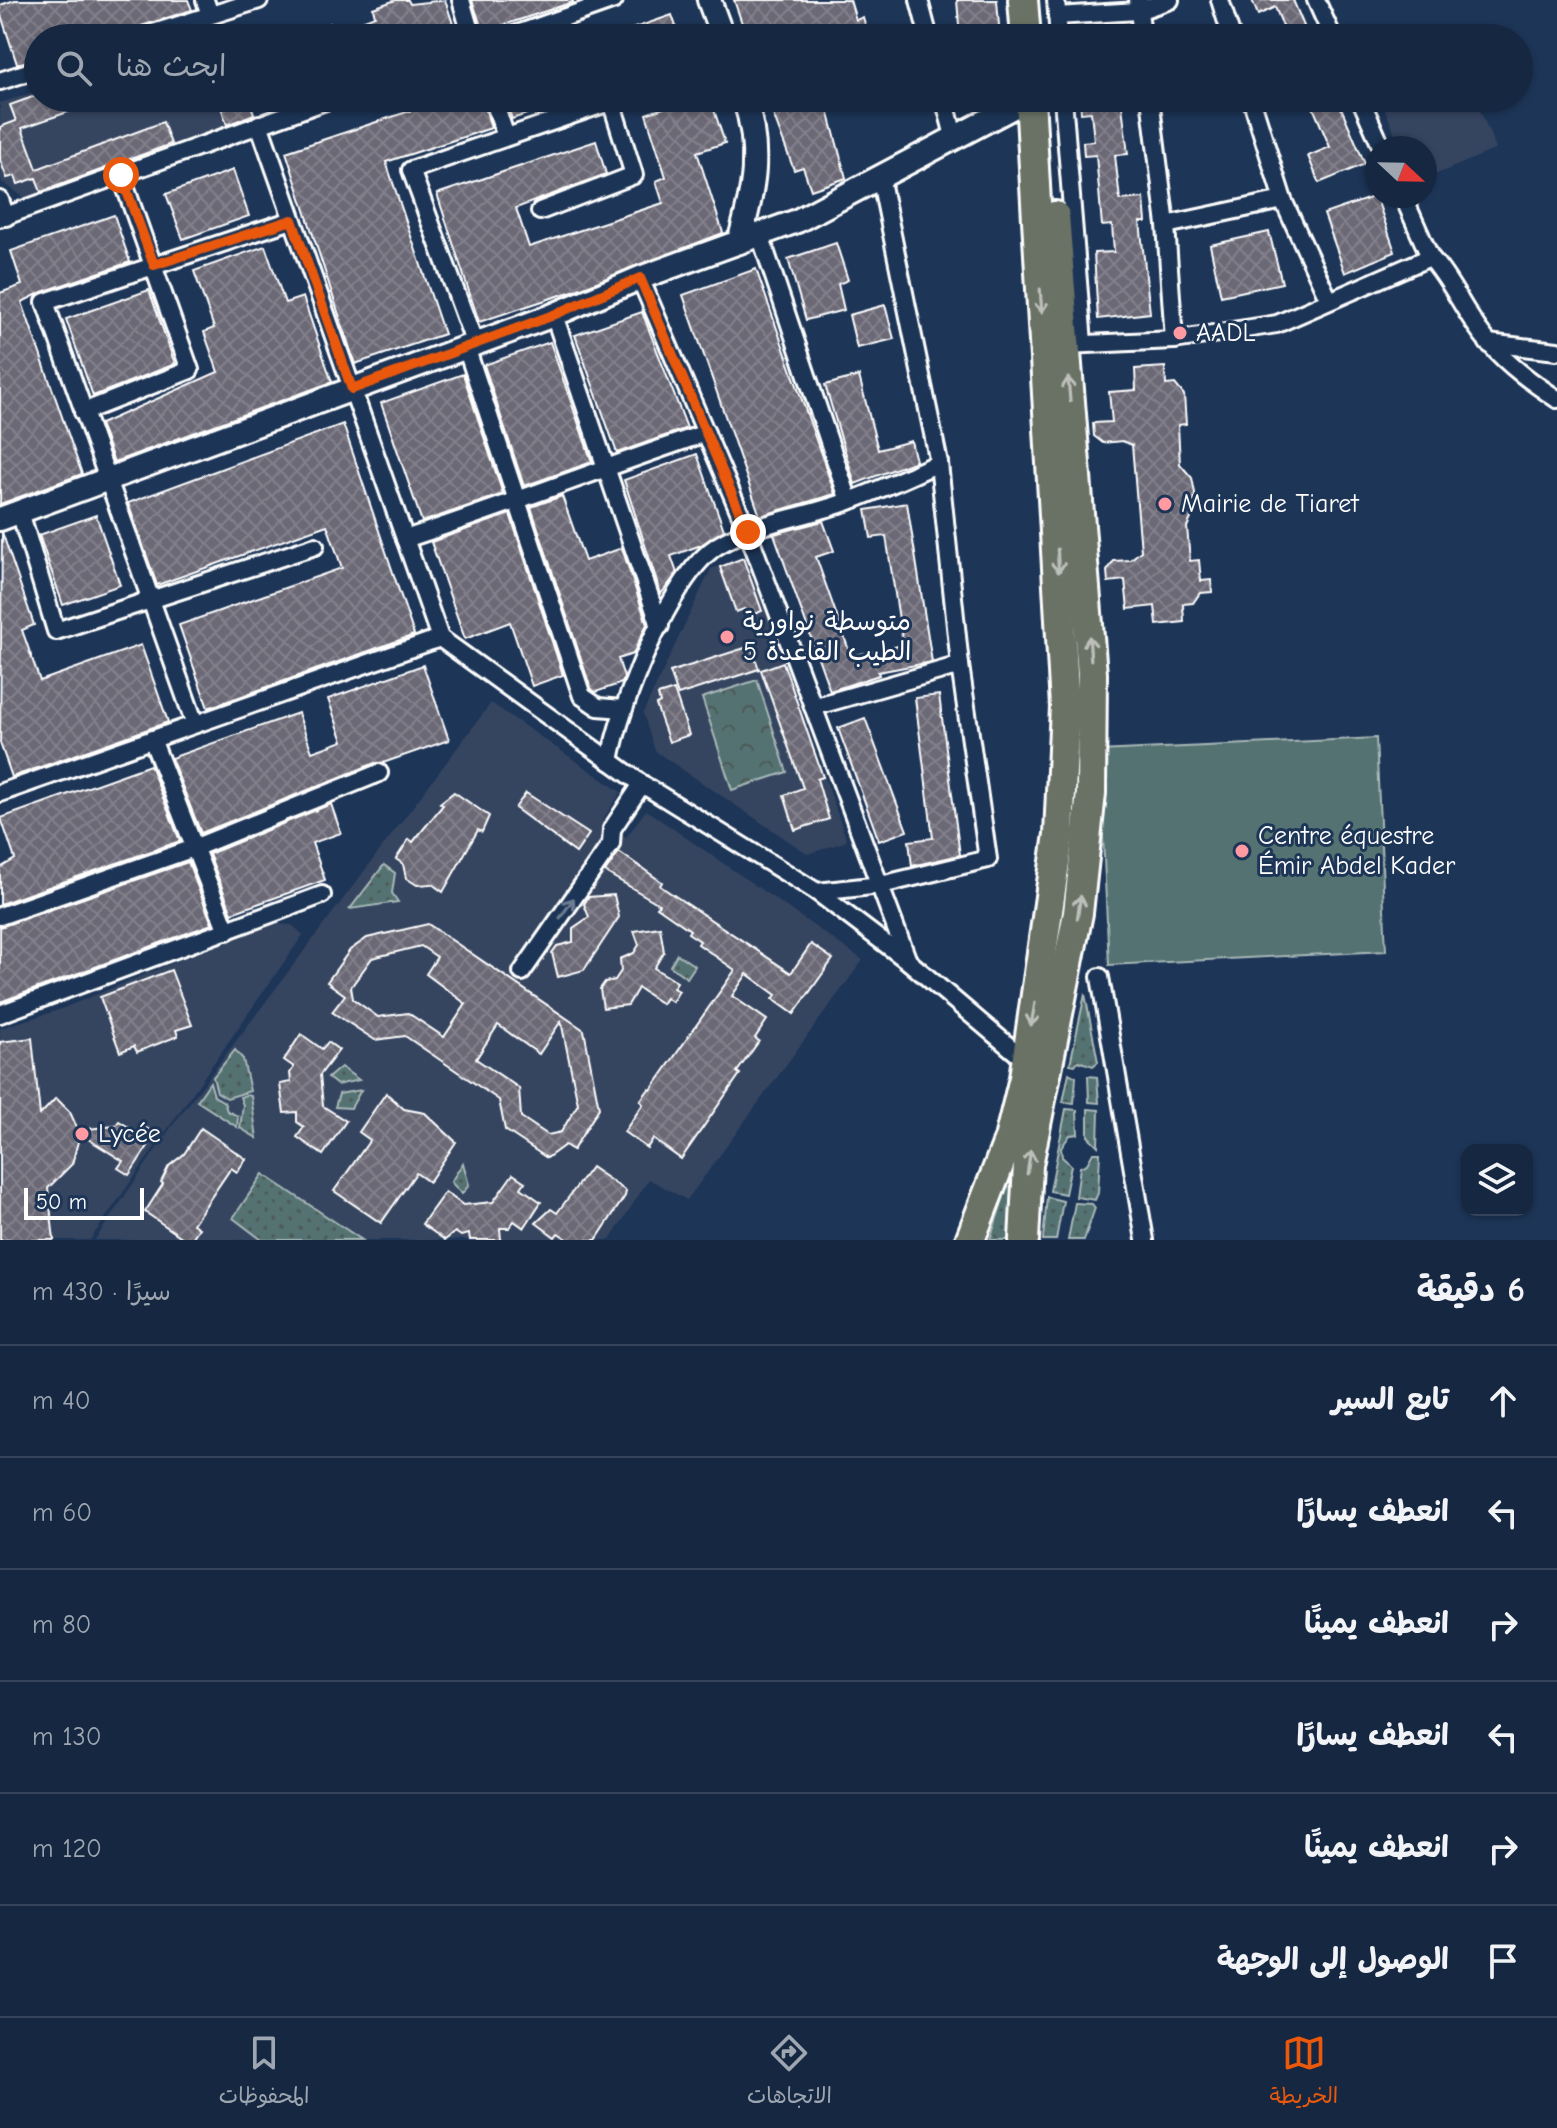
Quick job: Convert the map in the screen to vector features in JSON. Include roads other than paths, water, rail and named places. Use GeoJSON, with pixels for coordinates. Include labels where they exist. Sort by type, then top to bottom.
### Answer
{"type":"FeatureCollection","features":[{"type":"Feature","properties":{"kind":"highway"},"geometry":{"type":"LineString","coordinates":[[1023,0],[1025,24]]}},
{"type":"Feature","properties":{"kind":"highway"},"geometry":{"type":"LineString","coordinates":[[970,1240],[1009,1139],[1025,1060],[1059,834],[1065,707],[1031,112]]}},
{"type":"Feature","properties":{"kind":"highway"},"geometry":{"type":"LineString","coordinates":[[1024,1240],[1028,1165],[1076,925],[1091,793],[1092,674],[1074,344],[1049,112]]}},
{"type":"Feature","properties":{"kind":"street"},"geometry":{"type":"LineString","coordinates":[[171,24],[208,8],[259,0]]}},
{"type":"Feature","properties":{"kind":"street"},"geometry":{"type":"LineString","coordinates":[[461,0],[468,24]]}},
{"type":"Feature","properties":{"kind":"street"},"geometry":{"type":"LineString","coordinates":[[546,24],[614,0]]}},
{"type":"Feature","properties":{"kind":"street"},"geometry":{"type":"LineString","coordinates":[[709,0],[718,24]]}},
{"type":"Feature","properties":{"kind":"street"},"geometry":{"type":"LineString","coordinates":[[919,0],[925,24]]}},
{"type":"Feature","properties":{"kind":"street"},"geometry":{"type":"LineString","coordinates":[[1049,13],[1170,0]]}},
{"type":"Feature","properties":{"kind":"street"},"geometry":{"type":"LineString","coordinates":[[1220,0],[1228,24]]}},
{"type":"Feature","properties":{"kind":"street"},"geometry":{"type":"LineString","coordinates":[[1316,0],[1327,24]]}},
{"type":"Feature","properties":{"kind":"street"},"geometry":{"type":"LineString","coordinates":[[0,81],[24,73]]}},
{"type":"Feature","properties":{"kind":"street"},"geometry":{"type":"LineString","coordinates":[[2,212],[121,175],[294,112]]}},
{"type":"Feature","properties":{"kind":"street"},"geometry":{"type":"LineString","coordinates":[[498,112],[506,137]]}},
{"type":"Feature","properties":{"kind":"street"},"geometry":{"type":"LineString","coordinates":[[580,112],[411,170],[471,346],[582,696],[598,707],[623,709]]}},
{"type":"Feature","properties":{"kind":"street"},"geometry":{"type":"LineString","coordinates":[[540,211],[634,175],[619,112]]}},
{"type":"Feature","properties":{"kind":"street"},"geometry":{"type":"LineString","coordinates":[[747,112],[757,155],[749,238],[849,501]]}},
{"type":"Feature","properties":{"kind":"street"},"geometry":{"type":"LineString","coordinates":[[948,112],[954,136]]}},
{"type":"Feature","properties":{"kind":"street"},"geometry":{"type":"LineString","coordinates":[[315,546],[56,631],[10,515],[554,315],[640,278],[808,215],[1002,112]]}},
{"type":"Feature","properties":{"kind":"street"},"geometry":{"type":"LineString","coordinates":[[1064,112],[1074,344],[1174,340],[1277,324],[1430,257]]}},
{"type":"Feature","properties":{"kind":"street"},"geometry":{"type":"LineString","coordinates":[[1152,112],[1166,225],[1174,340]]}},
{"type":"Feature","properties":{"kind":"street"},"geometry":{"type":"LineString","coordinates":[[1255,112],[1283,200],[1329,300]]}},
{"type":"Feature","properties":{"kind":"street"},"geometry":{"type":"LineString","coordinates":[[1366,112],[1377,136]]}},
{"type":"Feature","properties":{"kind":"street"},"geometry":{"type":"LineString","coordinates":[[259,124],[440,638],[642,784],[817,892],[908,961],[1025,1060]]}},
{"type":"Feature","properties":{"kind":"street"},"geometry":{"type":"LineString","coordinates":[[83,412],[190,370],[121,175]]}},
{"type":"Feature","properties":{"kind":"street"},"geometry":{"type":"LineString","coordinates":[[817,892],[881,885],[988,859],[960,665],[939,463],[880,176]]}},
{"type":"Feature","properties":{"kind":"street"},"geometry":{"type":"LineString","coordinates":[[1166,225],[1283,200]]}},
{"type":"Feature","properties":{"kind":"street"},"geometry":{"type":"LineString","coordinates":[[1408,208],[1430,257],[1446,274],[1488,343],[1520,373],[1557,399]]}},
{"type":"Feature","properties":{"kind":"street"},"geometry":{"type":"LineString","coordinates":[[195,724],[45,302],[292,220]]}},
{"type":"Feature","properties":{"kind":"street"},"geometry":{"type":"LineString","coordinates":[[640,278],[748,532],[908,961]]}},
{"type":"Feature","properties":{"kind":"street"},"geometry":{"type":"LineString","coordinates":[[554,315],[660,626]]}},
{"type":"Feature","properties":{"kind":"street"},"geometry":{"type":"LineString","coordinates":[[1488,343],[1557,351]]}},
{"type":"Feature","properties":{"kind":"street"},"geometry":{"type":"LineString","coordinates":[[405,539],[518,502],[606,467],[706,433]]}},
{"type":"Feature","properties":{"kind":"street"},"geometry":{"type":"LineString","coordinates":[[610,761],[623,709],[660,626],[701,559],[717,546],[748,532],[849,501],[939,463]]}},
{"type":"Feature","properties":{"kind":"street"},"geometry":{"type":"LineString","coordinates":[[0,793],[440,638]]}},
{"type":"Feature","properties":{"kind":"street"},"geometry":{"type":"LineString","coordinates":[[813,707],[960,665]]}},
{"type":"Feature","properties":{"kind":"street"},"geometry":{"type":"LineString","coordinates":[[152,739],[227,931]]}},
{"type":"Feature","properties":{"kind":"street"},"geometry":{"type":"LineString","coordinates":[[0,916],[194,848],[379,773]]}},
{"type":"Feature","properties":{"kind":"street"},"geometry":{"type":"LineString","coordinates":[[522,972],[611,844],[612,829],[642,784]]}},
{"type":"Feature","properties":{"kind":"street"},"geometry":{"type":"LineString","coordinates":[[0,1014],[322,895]]}},
{"type":"Feature","properties":{"kind":"street"},"geometry":{"type":"LineString","coordinates":[[1100,977],[1145,1240]]}},
{"type":"Feature","properties":{"kind":"place","name":"AADL"},"geometry":{"type":"Point","coordinates":[1180,333]}},
{"type":"Feature","properties":{"kind":"place","name":"Mairie de Tiaret"},"geometry":{"type":"Point","coordinates":[1165,504]}},
{"type":"Feature","properties":{"kind":"place","name":"متوسطة نواورية الطيب القاعدة 5"},"geometry":{"type":"Point","coordinates":[727,637]}},
{"type":"Feature","properties":{"kind":"place","name":"Centre équestre Émir Abdel Kader"},"geometry":{"type":"Point","coordinates":[1242,851]}},
{"type":"Feature","properties":{"kind":"place","name":"Lycée"},"geometry":{"type":"Point","coordinates":[82,1134]}}]}
